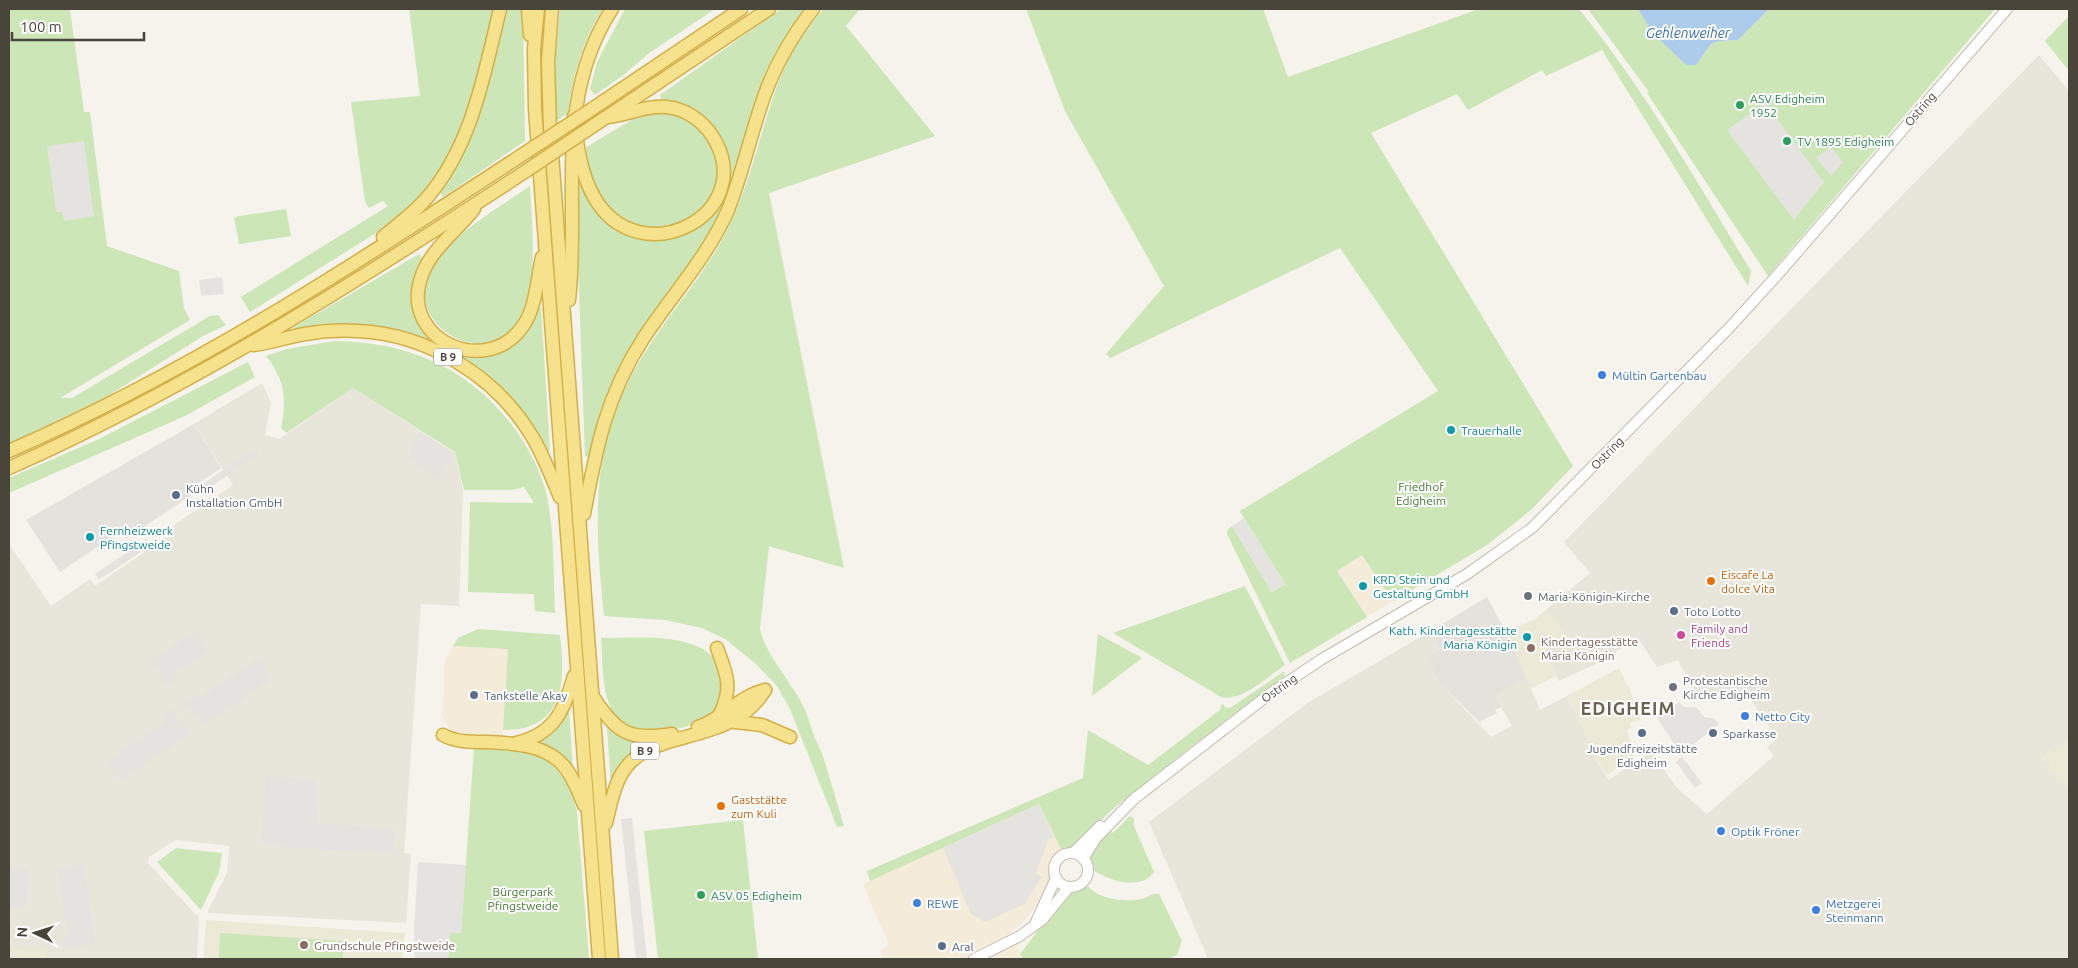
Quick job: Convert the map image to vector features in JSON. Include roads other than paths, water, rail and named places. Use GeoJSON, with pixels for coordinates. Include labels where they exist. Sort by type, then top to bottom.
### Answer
{"type":"FeatureCollection","features":[{"type":"Feature","properties":{"kind":"highway"},"geometry":{"type":"LineString","coordinates":[[351,265],[425,201],[454,160],[472,115],[500,9]]}},
{"type":"Feature","properties":{"kind":"highway"},"geometry":{"type":"LineString","coordinates":[[528,9],[534,69],[545,247],[565,509]]}},
{"type":"Feature","properties":{"kind":"highway"},"geometry":{"type":"LineString","coordinates":[[534,69],[538,9]]}},
{"type":"Feature","properties":{"kind":"highway","name":"B 9"},"geometry":{"type":"LineString","coordinates":[[552,9],[548,47],[548,93],[612,959]]}},
{"type":"Feature","properties":{"kind":"highway"},"geometry":{"type":"LineString","coordinates":[[566,330],[572,273],[571,163],[574,116],[590,52],[612,9]]}},
{"type":"Feature","properties":{"kind":"highway"},"geometry":{"type":"LineString","coordinates":[[9,451],[134,391],[248,328],[525,154],[741,9]]}},
{"type":"Feature","properties":{"kind":"highway"},"geometry":{"type":"LineString","coordinates":[[250,345],[478,203],[769,9]]}},
{"type":"Feature","properties":{"kind":"highway"},"geometry":{"type":"LineString","coordinates":[[581,531],[596,446],[616,387],[642,340],[703,257],[716,235],[728,209],[765,94],[777,66],[790,41],[813,9]]}},
{"type":"Feature","properties":{"kind":"highway"},"geometry":{"type":"LineString","coordinates":[[574,116],[582,169],[588,184],[595,199],[619,222],[634,230],[663,234],[689,227],[710,209],[717,197],[723,167],[716,142],[701,123],[681,110],[668,107],[644,108],[624,116],[608,117]]}},
{"type":"Feature","properties":{"kind":"highway"},"geometry":{"type":"LineString","coordinates":[[478,203],[459,229],[439,246],[428,260],[419,283],[418,295],[422,316],[428,327],[443,341],[460,349],[480,352],[492,349],[514,336],[530,313],[545,247]]}},
{"type":"Feature","properties":{"kind":"highway","name":"B 9"},"geometry":{"type":"LineString","coordinates":[[9,468],[104,423],[250,345],[305,334],[358,331],[388,335],[411,341],[449,357],[487,384],[519,417],[544,458],[565,509],[598,959]]}},
{"type":"Feature","properties":{"kind":"highway"},"geometry":{"type":"LineString","coordinates":[[717,648],[728,683],[726,702],[719,716]]}},
{"type":"Feature","properties":{"kind":"highway","name":"B 9"},"geometry":{"type":"LineString","coordinates":[[514,743],[537,735],[554,722],[566,704],[577,668]]}},
{"type":"Feature","properties":{"kind":"highway","name":"B 9"},"geometry":{"type":"LineString","coordinates":[[593,697],[608,720],[618,729],[633,736],[652,737],[680,733],[708,724],[746,696],[765,690],[752,708],[735,722],[641,752],[621,774],[603,832]]}},
{"type":"Feature","properties":{"kind":"highway","name":"B 9"},"geometry":{"type":"LineString","coordinates":[[735,722],[762,725],[790,737]]}},
{"type":"Feature","properties":{"kind":"highway","name":"B 9"},"geometry":{"type":"LineString","coordinates":[[443,735],[460,741],[514,743],[545,752],[556,759],[569,772],[588,812]]}},
{"type":"Feature","properties":{"kind":"street","name":"Ostring"},"geometry":{"type":"LineString","coordinates":[[1073,853],[1091,834],[1271,693],[1322,659],[1466,574],[1532,528],[1742,313],[2007,9]]}},
{"type":"Feature","properties":{"kind":"street","name":"Ostring"},"geometry":{"type":"LineString","coordinates":[[1083,859],[1096,838],[1127,807]]}},
{"type":"Feature","properties":{"kind":"street"},"geometry":{"type":"LineString","coordinates":[[1035,924],[1056,878],[1054,869],[1056,861],[1062,855],[1073,853],[1083,859],[1087,868],[1086,877],[1077,886],[1068,887],[1056,878]]}},
{"type":"Feature","properties":{"kind":"street"},"geometry":{"type":"LineString","coordinates":[[974,959],[1020,936],[1042,920],[1068,887]]}},
{"type":"Feature","properties":{"kind":"water","name":"Gehlenweiher"},"geometry":{"type":"Polygon","coordinates":[[[1638,9],[1769,9],[1738,40],[1719,41],[1711,44],[1696,65],[1686,65],[1652,32],[1638,9]]]}},
{"type":"Feature","properties":{"kind":"place","name":"ASV Edigheim 1952"},"geometry":{"type":"Point","coordinates":[1740,105]}},
{"type":"Feature","properties":{"kind":"place","name":"TV 1895 Edigheim"},"geometry":{"type":"Point","coordinates":[1787,141]}},
{"type":"Feature","properties":{"kind":"place","name":"Mültin Gartenbau"},"geometry":{"type":"Point","coordinates":[1602,375]}},
{"type":"Feature","properties":{"kind":"place","name":"Trauerhalle"},"geometry":{"type":"Point","coordinates":[1451,430]}},
{"type":"Feature","properties":{"kind":"place","name":"Kühn Installation GmbH"},"geometry":{"type":"Point","coordinates":[176,495]}},
{"type":"Feature","properties":{"kind":"place","name":"Fernheizwerk Pfingstweide"},"geometry":{"type":"Point","coordinates":[90,537]}},
{"type":"Feature","properties":{"kind":"place","name":"Eiscafe La dolce Vita"},"geometry":{"type":"Point","coordinates":[1711,581]}},
{"type":"Feature","properties":{"kind":"place","name":"KRD Stein und Gestaltung GmbH"},"geometry":{"type":"Point","coordinates":[1363,586]}},
{"type":"Feature","properties":{"kind":"place","name":"Maria-Königin-Kirche"},"geometry":{"type":"Point","coordinates":[1528,596]}},
{"type":"Feature","properties":{"kind":"place","name":"Toto Lotto"},"geometry":{"type":"Point","coordinates":[1674,611]}},
{"type":"Feature","properties":{"kind":"place","name":"Family and Friends"},"geometry":{"type":"Point","coordinates":[1681,635]}},
{"type":"Feature","properties":{"kind":"place","name":"Kath. Kindertagesstätte Maria Königin"},"geometry":{"type":"Point","coordinates":[1527,637]}},
{"type":"Feature","properties":{"kind":"place","name":"Kindertagesstätte Maria Königin"},"geometry":{"type":"Point","coordinates":[1531,648]}},
{"type":"Feature","properties":{"kind":"place","name":"Protestantische Kirche Edigheim"},"geometry":{"type":"Point","coordinates":[1673,687]}},
{"type":"Feature","properties":{"kind":"place","name":"Tankstelle Akay"},"geometry":{"type":"Point","coordinates":[474,695]}},
{"type":"Feature","properties":{"kind":"place","name":"Netto City"},"geometry":{"type":"Point","coordinates":[1745,716]}},
{"type":"Feature","properties":{"kind":"place","name":"Jugendfreizeitstätte Edigheim"},"geometry":{"type":"Point","coordinates":[1642,733]}},
{"type":"Feature","properties":{"kind":"place","name":"Sparkasse"},"geometry":{"type":"Point","coordinates":[1713,733]}},
{"type":"Feature","properties":{"kind":"place","name":"Gaststätte zum Kuli"},"geometry":{"type":"Point","coordinates":[721,806]}},
{"type":"Feature","properties":{"kind":"place","name":"Optik Fröner"},"geometry":{"type":"Point","coordinates":[1721,831]}},
{"type":"Feature","properties":{"kind":"place","name":"ASV 05 Edigheim"},"geometry":{"type":"Point","coordinates":[701,895]}},
{"type":"Feature","properties":{"kind":"place","name":"REWE"},"geometry":{"type":"Point","coordinates":[917,903]}},
{"type":"Feature","properties":{"kind":"place","name":"Metzgerei Steinmann"},"geometry":{"type":"Point","coordinates":[1816,910]}},
{"type":"Feature","properties":{"kind":"place","name":"Grundschule Pfingstweide"},"geometry":{"type":"Point","coordinates":[304,945]}},
{"type":"Feature","properties":{"kind":"place","name":"Aral"},"geometry":{"type":"Point","coordinates":[942,946]}},
{"type":"Feature","properties":{"kind":"district","name":"EDIGHEIM"},"geometry":{"type":"Point","coordinates":[1628,708]}},
{"type":"Feature","properties":{"kind":"park label","name":"Friedhof Edigheim"},"geometry":{"type":"Point","coordinates":[1421,493]}},
{"type":"Feature","properties":{"kind":"park label","name":"Bürgerpark Pfingstweide"},"geometry":{"type":"Point","coordinates":[523,898]}}]}
